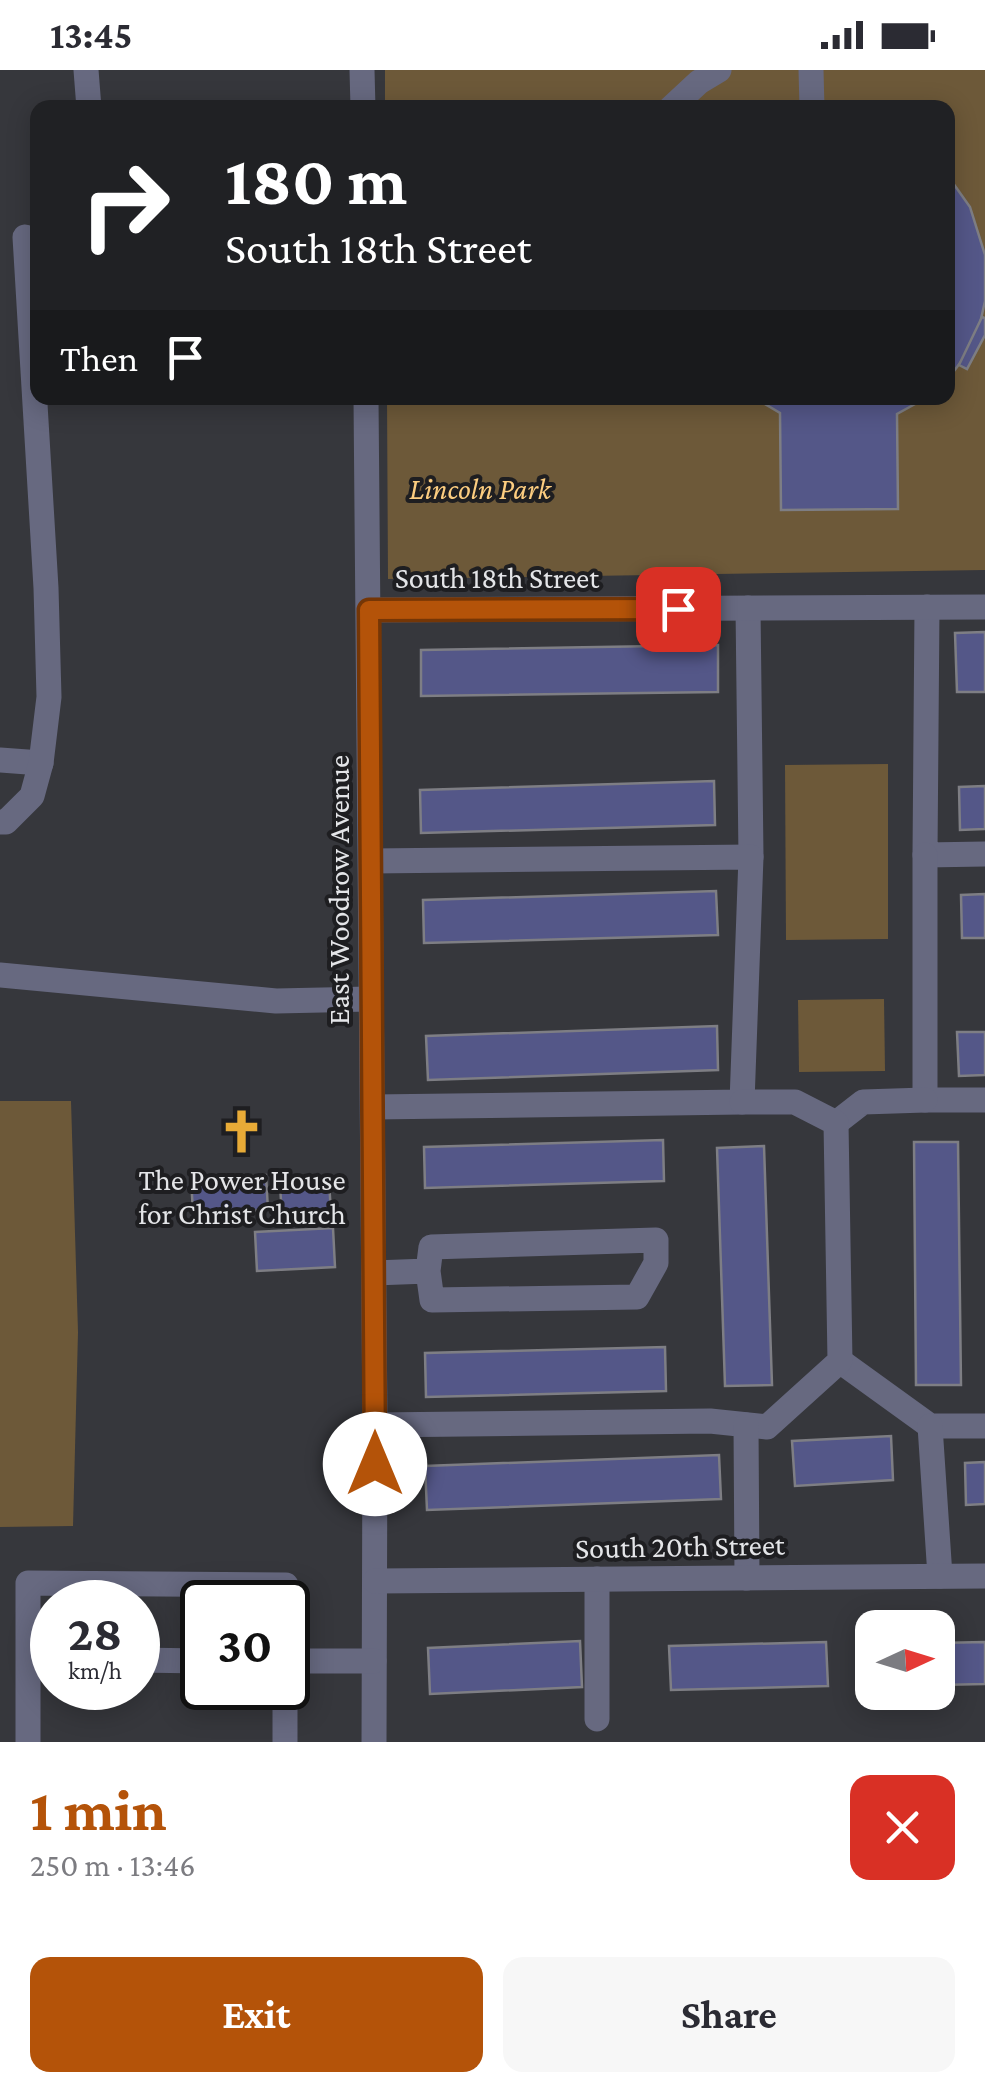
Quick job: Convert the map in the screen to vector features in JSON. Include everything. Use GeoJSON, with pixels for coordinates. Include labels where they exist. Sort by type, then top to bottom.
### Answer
{"type":"FeatureCollection","features":[{"type":"Feature","properties":{"kind":"street"},"geometry":{"type":"LineString","coordinates":[[86,70],[89,100]]}},
{"type":"Feature","properties":{"kind":"street"},"geometry":{"type":"LineString","coordinates":[[362,70],[362,100]]}},
{"type":"Feature","properties":{"kind":"street"},"geometry":{"type":"LineString","coordinates":[[679,100],[720,70]]}},
{"type":"Feature","properties":{"kind":"street"},"geometry":{"type":"LineString","coordinates":[[811,70],[812,100]]}},
{"type":"Feature","properties":{"kind":"street"},"geometry":{"type":"LineString","coordinates":[[21,238],[30,364]]}},
{"type":"Feature","properties":{"kind":"street"},"geometry":{"type":"LineString","coordinates":[[0,822],[6,822],[32,796],[41,763],[48,697],[46,588],[33,405]]}},
{"type":"Feature","properties":{"kind":"street","name":"East Woodrow Avenue"},"geometry":{"type":"LineString","coordinates":[[366,405],[374,1742]]}},
{"type":"Feature","properties":{"kind":"street"},"geometry":{"type":"LineString","coordinates":[[925,1100],[927,607]]}},
{"type":"Feature","properties":{"kind":"street","name":"South 18th Street"},"geometry":{"type":"LineString","coordinates":[[369,610],[985,607]]}},
{"type":"Feature","properties":{"kind":"street"},"geometry":{"type":"LineString","coordinates":[[742,1102],[751,857],[748,608]]}},
{"type":"Feature","properties":{"kind":"street"},"geometry":{"type":"LineString","coordinates":[[0,760],[41,763]]}},
{"type":"Feature","properties":{"kind":"street"},"geometry":{"type":"LineString","coordinates":[[925,855],[985,854]]}},
{"type":"Feature","properties":{"kind":"street"},"geometry":{"type":"LineString","coordinates":[[371,861],[751,857]]}},
{"type":"Feature","properties":{"kind":"street"},"geometry":{"type":"LineString","coordinates":[[0,976],[276,1001],[370,999]]}},
{"type":"Feature","properties":{"kind":"street"},"geometry":{"type":"LineString","coordinates":[[836,1122],[863,1102],[985,1100]]}},
{"type":"Feature","properties":{"kind":"street"},"geometry":{"type":"LineString","coordinates":[[373,1107],[795,1102],[836,1122]]}},
{"type":"Feature","properties":{"kind":"street"},"geometry":{"type":"LineString","coordinates":[[375,1426],[710,1421],[766,1426],[840,1361],[836,1122]]}},
{"type":"Feature","properties":{"kind":"street"},"geometry":{"type":"LineString","coordinates":[[656,1240],[656,1263],[636,1297],[432,1300],[428,1271],[430,1247],[656,1240]]}},
{"type":"Feature","properties":{"kind":"street"},"geometry":{"type":"LineString","coordinates":[[374,1273],[428,1271]]}},
{"type":"Feature","properties":{"kind":"street"},"geometry":{"type":"LineString","coordinates":[[840,1361],[930,1426],[985,1426]]}},
{"type":"Feature","properties":{"kind":"street"},"geometry":{"type":"LineString","coordinates":[[746,1424],[747,1578]]}},
{"type":"Feature","properties":{"kind":"street"},"geometry":{"type":"LineString","coordinates":[[930,1426],[940,1576]]}},
{"type":"Feature","properties":{"kind":"street","name":"South 20th Street"},"geometry":{"type":"LineString","coordinates":[[375,1581],[985,1576]]}},
{"type":"Feature","properties":{"kind":"street"},"geometry":{"type":"LineString","coordinates":[[597,1579],[597,1719]]}},
{"type":"Feature","properties":{"kind":"street"},"geometry":{"type":"LineString","coordinates":[[310,1661],[374,1662]]}},
{"type":"Feature","properties":{"kind":"street"},"geometry":{"type":"LineString","coordinates":[[28,1742],[33,1710]]}},
{"type":"Feature","properties":{"kind":"street"},"geometry":{"type":"LineString","coordinates":[[285,1710],[285,1742]]}},
{"type":"Feature","properties":{"kind":"green space","name":"Lincoln Park"},"geometry":{"type":"Polygon","coordinates":[[[385,70],[985,70],[985,570],[388,579],[387,405],[955,405],[955,100],[385,100],[385,70]]]}},
{"type":"Feature","properties":{"kind":"green space"},"geometry":{"type":"Polygon","coordinates":[[[888,764],[888,939],[786,940],[785,765],[888,764]]]}},
{"type":"Feature","properties":{"kind":"green space"},"geometry":{"type":"Polygon","coordinates":[[[884,999],[885,1071],[799,1072],[798,1000],[884,999]]]}},
{"type":"Feature","properties":{"kind":"green space"},"geometry":{"type":"Polygon","coordinates":[[[0,1101],[71,1101],[78,1332],[73,1526],[0,1527],[0,1101]]]}},
{"type":"Feature","properties":{"kind":"building"},"geometry":{"type":"Polygon","coordinates":[[[955,186],[970,207],[985,255],[985,301],[979,328],[955,370],[955,186]]]}},
{"type":"Feature","properties":{"kind":"building"},"geometry":{"type":"Polygon","coordinates":[[[982,317],[985,335],[967,369],[959,365],[982,317]]]}},
{"type":"Feature","properties":{"kind":"building"},"geometry":{"type":"Polygon","coordinates":[[[767,405],[913,405],[897,414],[898,509],[781,510],[780,413],[767,405]]]}},
{"type":"Feature","properties":{"kind":"building"},"geometry":{"type":"Polygon","coordinates":[[[985,632],[985,692],[957,692],[955,633],[985,632]]]}},
{"type":"Feature","properties":{"kind":"building"},"geometry":{"type":"Polygon","coordinates":[[[718,645],[718,692],[421,696],[421,650],[718,645]]]}},
{"type":"Feature","properties":{"kind":"building"},"geometry":{"type":"Polygon","coordinates":[[[714,781],[715,825],[421,833],[420,790],[714,781]]]}},
{"type":"Feature","properties":{"kind":"building"},"geometry":{"type":"Polygon","coordinates":[[[985,786],[985,829],[960,830],[959,787],[985,786]]]}},
{"type":"Feature","properties":{"kind":"building"},"geometry":{"type":"Polygon","coordinates":[[[716,891],[718,935],[424,943],[423,900],[716,891]]]}},
{"type":"Feature","properties":{"kind":"building"},"geometry":{"type":"Polygon","coordinates":[[[985,894],[985,938],[962,938],[961,895],[985,894]]]}},
{"type":"Feature","properties":{"kind":"building"},"geometry":{"type":"Polygon","coordinates":[[[717,1026],[718,1070],[428,1080],[426,1036],[717,1026]]]}},
{"type":"Feature","properties":{"kind":"building"},"geometry":{"type":"Polygon","coordinates":[[[957,1032],[985,1032],[985,1075],[959,1076],[957,1032]]]}},
{"type":"Feature","properties":{"kind":"building"},"geometry":{"type":"Polygon","coordinates":[[[663,1140],[664,1181],[425,1188],[424,1147],[663,1140]]]}},
{"type":"Feature","properties":{"kind":"building"},"geometry":{"type":"Polygon","coordinates":[[[914,1142],[958,1142],[961,1385],[916,1385],[914,1142]]]}},
{"type":"Feature","properties":{"kind":"building"},"geometry":{"type":"Polygon","coordinates":[[[764,1146],[772,1385],[725,1386],[717,1148],[764,1146]]]}},
{"type":"Feature","properties":{"kind":"building"},"geometry":{"type":"Polygon","coordinates":[[[266,1175],[268,1210],[193,1213],[191,1178],[266,1175]]]}},
{"type":"Feature","properties":{"kind":"building"},"geometry":{"type":"Polygon","coordinates":[[[329,1182],[331,1212],[282,1216],[280,1185],[329,1182]]]}},
{"type":"Feature","properties":{"kind":"building"},"geometry":{"type":"Polygon","coordinates":[[[333,1228],[335,1267],[257,1271],[255,1232],[333,1228]]]}},
{"type":"Feature","properties":{"kind":"building"},"geometry":{"type":"Polygon","coordinates":[[[665,1347],[666,1391],[426,1397],[425,1353],[665,1347]]]}},
{"type":"Feature","properties":{"kind":"building"},"geometry":{"type":"Polygon","coordinates":[[[891,1436],[893,1480],[795,1486],[792,1441],[891,1436]]]}},
{"type":"Feature","properties":{"kind":"building"},"geometry":{"type":"Polygon","coordinates":[[[719,1455],[721,1499],[427,1510],[425,1466],[719,1455]]]}},
{"type":"Feature","properties":{"kind":"building"},"geometry":{"type":"Polygon","coordinates":[[[985,1462],[985,1504],[966,1505],[965,1463],[985,1462]]]}},
{"type":"Feature","properties":{"kind":"building"},"geometry":{"type":"Polygon","coordinates":[[[580,1641],[582,1687],[430,1694],[428,1648],[580,1641]]]}},
{"type":"Feature","properties":{"kind":"building"},"geometry":{"type":"Polygon","coordinates":[[[826,1642],[828,1686],[671,1690],[669,1646],[826,1642]]]}},
{"type":"Feature","properties":{"kind":"building"},"geometry":{"type":"Polygon","coordinates":[[[985,1642],[985,1684],[955,1685],[955,1643],[985,1642]]]}},
{"type":"Feature","properties":{"kind":"place","name":"The Power House for Christ Church"},"geometry":{"type":"Point","coordinates":[242,1132]}},
{"type":"Feature","properties":{"kind":"route"},"geometry":{"type":"LineString","coordinates":[[375,1464],[369,610],[678,609]]}}]}
